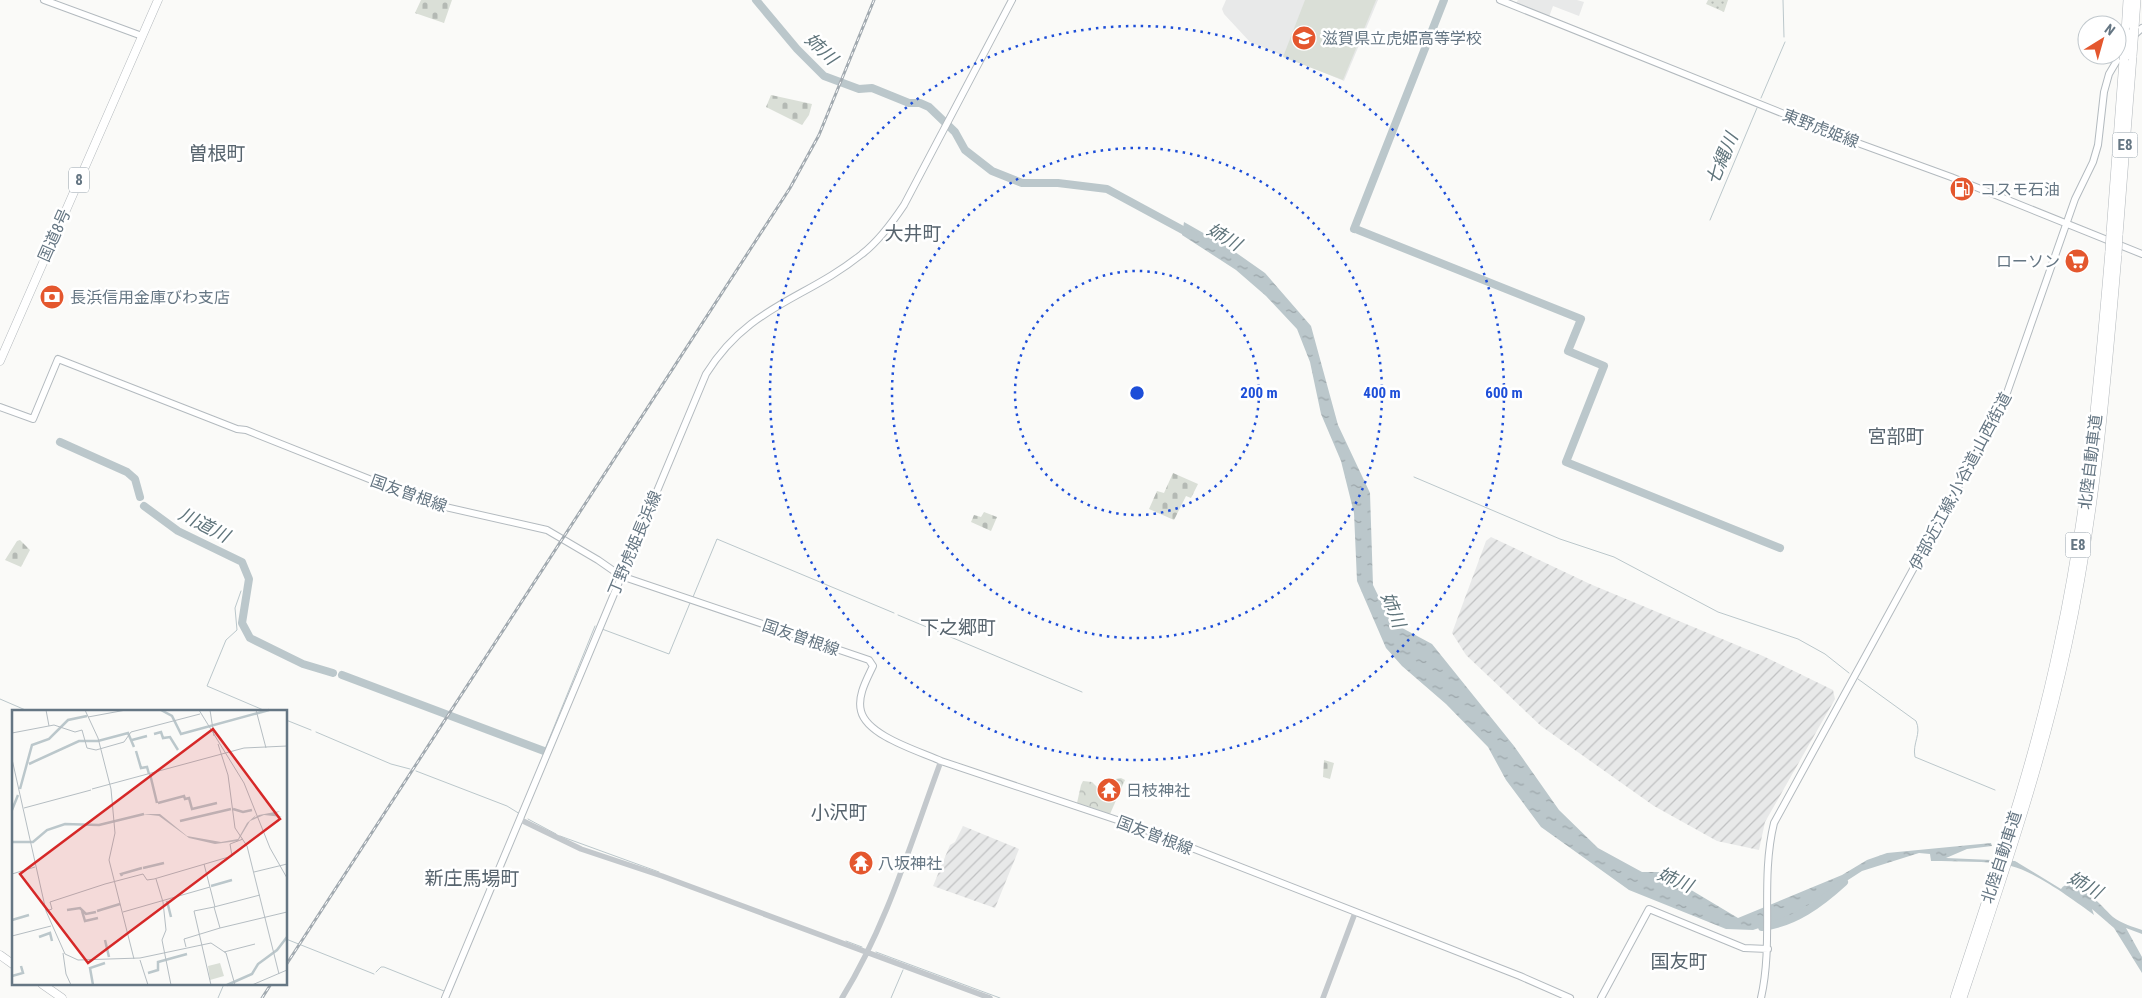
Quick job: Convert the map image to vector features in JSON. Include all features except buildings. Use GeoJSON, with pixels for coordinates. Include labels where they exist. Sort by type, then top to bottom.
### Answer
{"type":"FeatureCollection","features":[{"type":"Feature","properties":{"kind":"highway","name":"国道8号"},"geometry":{"type":"LineString","coordinates":[[0,361],[158,0]]}},
{"type":"Feature","properties":{"kind":"highway","name":"北陸自動車道"},"geometry":{"type":"LineString","coordinates":[[2128,0],[2134,30]]}},
{"type":"Feature","properties":{"kind":"highway","name":"北陸自動車道"},"geometry":{"type":"LineString","coordinates":[[1962,998],[1978,940],[2013,834],[2046,702],[2075,564],[2095,425],[2115,234],[2128,58],[2134,30],[2136,0]]}},
{"type":"Feature","properties":{"kind":"highway","name":"北陸自動車道"},"geometry":{"type":"LineString","coordinates":[[1955,998],[1978,940]]}},
{"type":"Feature","properties":{"kind":"highway"},"geometry":{"type":"LineString","coordinates":[[0,955],[12,964]]}},
{"type":"Feature","properties":{"kind":"highway"},"geometry":{"type":"LineString","coordinates":[[45,986],[62,998]]}},
{"type":"Feature","properties":{"kind":"main road"},"geometry":{"type":"LineString","coordinates":[[44,0],[142,36]]}},
{"type":"Feature","properties":{"kind":"main road","name":"丁野虎姫長浜線"},"geometry":{"type":"LineString","coordinates":[[445,998],[521,820],[697,393],[715,360],[731,340],[755,319],[841,270],[870,248],[896,217],[1012,0]]}},
{"type":"Feature","properties":{"kind":"main road","name":"東野虎姫線"},"geometry":{"type":"LineString","coordinates":[[1500,0],[1844,138],[1951,177],[2142,254]]}},
{"type":"Feature","properties":{"kind":"main road","name":"伊部近江線;小谷道;山西街道"},"geometry":{"type":"LineString","coordinates":[[1761,998],[1768,945],[1770,838],[1778,813],[2002,407],[2075,199],[2088,177],[2098,145],[2103,98],[2109,74],[2134,30]]}},
{"type":"Feature","properties":{"kind":"main road","name":"国友曽根線"},"geometry":{"type":"LineString","coordinates":[[0,407],[33,418],[58,359],[184,410],[237,429],[246,430],[432,504],[547,530],[621,576],[869,660],[872,666],[861,696],[860,710],[866,724],[878,732],[941,761],[1138,828],[1520,976],[1570,998]]}},
{"type":"Feature","properties":{"kind":"main road"},"geometry":{"type":"LineString","coordinates":[[1601,998],[1649,909],[1744,948],[1768,945]]}},
{"type":"Feature","properties":{"kind":"street"},"geometry":{"type":"LineString","coordinates":[[842,998],[868,953],[879,929],[941,761]]}},
{"type":"Feature","properties":{"kind":"street"},"geometry":{"type":"LineString","coordinates":[[521,820],[581,849],[990,998]]}},
{"type":"Feature","properties":{"kind":"street"},"geometry":{"type":"LineString","coordinates":[[1323,998],[1355,913]]}},
{"type":"Feature","properties":{"kind":"shaded area","name":"滋賀県立虎姫高等学校"},"geometry":{"type":"Polygon","coordinates":[[[1226,0],[1378,0],[1344,81],[1250,42],[1224,14],[1222,9],[1226,0]]]}},
{"type":"Feature","properties":{"kind":"shaded area"},"geometry":{"type":"Polygon","coordinates":[[[1518,0],[1577,0],[1584,2],[1579,16],[1553,6],[1549,17],[1516,3],[1518,0]]]}},
{"type":"Feature","properties":{"kind":"shaded area"},"geometry":{"type":"Polygon","coordinates":[[[1491,537],[1590,584],[1763,656],[1833,690],[1835,699],[1765,822],[1759,850],[1717,841],[1654,806],[1541,726],[1466,655],[1452,633],[1486,541],[1491,537]]]}},
{"type":"Feature","properties":{"kind":"shaded area"},"geometry":{"type":"Polygon","coordinates":[[[963,826],[1019,849],[995,908],[933,886],[950,845],[955,842],[963,826]]]}},
{"type":"Feature","properties":{"kind":"green space"},"geometry":{"type":"Polygon","coordinates":[[[421,0],[452,0],[444,23],[415,13],[421,0]]]}},
{"type":"Feature","properties":{"kind":"green space","name":"滋賀県立虎姫高等学校"},"geometry":{"type":"Polygon","coordinates":[[[1305,0],[1376,0],[1343,80],[1283,57],[1305,0]]]}},
{"type":"Feature","properties":{"kind":"green space"},"geometry":{"type":"Polygon","coordinates":[[[1708,0],[1728,0],[1724,12],[1706,4],[1708,0]]]}},
{"type":"Feature","properties":{"kind":"green space"},"geometry":{"type":"Polygon","coordinates":[[[771,95],[812,104],[809,115],[802,125],[766,107],[771,95]]]}},
{"type":"Feature","properties":{"kind":"green space"},"geometry":{"type":"Polygon","coordinates":[[[1173,473],[1198,484],[1191,498],[1186,496],[1174,520],[1149,509],[1157,491],[1164,493],[1173,473]]]}},
{"type":"Feature","properties":{"kind":"green space"},"geometry":{"type":"Polygon","coordinates":[[[984,512],[997,517],[991,531],[971,522],[974,515],[981,517],[984,512]]]}},
{"type":"Feature","properties":{"kind":"green space"},"geometry":{"type":"Polygon","coordinates":[[[20,540],[30,550],[21,567],[5,560],[17,541],[20,540]]]}},
{"type":"Feature","properties":{"kind":"green space"},"geometry":{"type":"Polygon","coordinates":[[[1324,760],[1334,763],[1330,779],[1323,777],[1324,760]]]}},
{"type":"Feature","properties":{"kind":"green space"},"geometry":{"type":"Polygon","coordinates":[[[1121,778],[1125,780],[1110,814],[1077,803],[1083,781],[1092,782],[1101,790],[1108,792],[1111,791],[1109,786],[1102,783],[1104,779],[1121,778]]]}},
{"type":"Feature","properties":{"kind":"water"},"geometry":{"type":"Polygon","coordinates":[[[1184,222],[1228,247],[1265,273],[1311,326],[1338,425],[1370,493],[1373,585],[1391,622],[1432,644],[1514,746],[1559,810],[1598,848],[1642,872],[1661,872],[1738,918],[1842,875],[1867,860],[1887,853],[1991,843],[1992,846],[1967,849],[1946,858],[2015,861],[2061,889],[2066,885],[2080,888],[2096,900],[2113,917],[2142,930],[2142,934],[2126,928],[2142,957],[2142,973],[2114,928],[2092,909],[2094,915],[2042,880],[2011,866],[1981,862],[1931,861],[1930,854],[1919,853],[1862,871],[1789,918],[1753,930],[1726,929],[1629,890],[1541,827],[1506,780],[1488,747],[1446,704],[1402,666],[1386,648],[1357,581],[1354,513],[1341,461],[1321,414],[1310,362],[1297,329],[1266,296],[1236,270],[1182,235],[1184,222]]]}},
{"type":"Feature","properties":{"kind":"waterway","name":"姉川"},"geometry":{"type":"LineString","coordinates":[[756,0],[797,49],[824,76],[859,89],[872,88],[909,103],[920,103],[929,107],[955,132],[965,150],[992,171],[1022,183],[1058,183],[1107,189],[1192,235]]}},
{"type":"Feature","properties":{"kind":"waterway"},"geometry":{"type":"LineString","coordinates":[[1354,229],[1444,0]]}},
{"type":"Feature","properties":{"kind":"waterway","name":"七縄川"},"geometry":{"type":"LineString","coordinates":[[1783,0],[1784,37]]}},
{"type":"Feature","properties":{"kind":"waterway","name":"七縄川"},"geometry":{"type":"LineString","coordinates":[[1761,98],[1785,42]]}},
{"type":"Feature","properties":{"kind":"waterway","name":"七縄川"},"geometry":{"type":"LineString","coordinates":[[1710,220],[1757,108]]}},
{"type":"Feature","properties":{"kind":"waterway"},"geometry":{"type":"LineString","coordinates":[[1358,230],[1581,319],[1568,351],[1604,366],[1566,462],[1780,548]]}},
{"type":"Feature","properties":{"kind":"waterway","name":"川道川"},"geometry":{"type":"LineString","coordinates":[[60,442],[127,472],[135,479],[140,497]]}},
{"type":"Feature","properties":{"kind":"waterway"},"geometry":{"type":"LineString","coordinates":[[1414,477],[1560,539],[1614,557],[1718,612],[1798,639],[1825,654],[1849,673]]}},
{"type":"Feature","properties":{"kind":"waterway"},"geometry":{"type":"LineString","coordinates":[[144,506],[178,531],[242,562],[249,579],[242,623],[250,638],[303,664],[333,673]]}},
{"type":"Feature","properties":{"kind":"waterway"},"geometry":{"type":"LineString","coordinates":[[693,597],[717,539],[894,613]]}},
{"type":"Feature","properties":{"kind":"waterway"},"geometry":{"type":"LineString","coordinates":[[241,591],[235,608],[237,630],[226,640],[207,686],[263,710]]}},
{"type":"Feature","properties":{"kind":"waterway"},"geometry":{"type":"LineString","coordinates":[[602,629],[669,654],[690,603]]}},
{"type":"Feature","properties":{"kind":"waterway"},"geometry":{"type":"LineString","coordinates":[[898,615],[1082,692]]}},
{"type":"Feature","properties":{"kind":"waterway"},"geometry":{"type":"LineString","coordinates":[[543,754],[595,626]]}},
{"type":"Feature","properties":{"kind":"waterway"},"geometry":{"type":"LineString","coordinates":[[342,675],[544,751]]}},
{"type":"Feature","properties":{"kind":"waterway"},"geometry":{"type":"LineString","coordinates":[[1858,679],[1916,721],[1918,730],[1914,752],[1915,757],[1995,790]]}},
{"type":"Feature","properties":{"kind":"waterway"},"geometry":{"type":"LineString","coordinates":[[0,699],[25,710]]}},
{"type":"Feature","properties":{"kind":"waterway"},"geometry":{"type":"LineString","coordinates":[[288,721],[311,730]]}},
{"type":"Feature","properties":{"kind":"waterway"},"geometry":{"type":"LineString","coordinates":[[316,732],[391,764],[410,769]]}},
{"type":"Feature","properties":{"kind":"waterway"},"geometry":{"type":"LineString","coordinates":[[537,771],[542,758]]}},
{"type":"Feature","properties":{"kind":"waterway"},"geometry":{"type":"LineString","coordinates":[[416,771],[507,806],[520,814]]}},
{"type":"Feature","properties":{"kind":"waterway"},"geometry":{"type":"LineString","coordinates":[[528,819],[556,834]]}},
{"type":"Feature","properties":{"kind":"waterway"},"geometry":{"type":"LineString","coordinates":[[560,836],[659,872]]}},
{"type":"Feature","properties":{"kind":"waterway","name":"姉川"},"geometry":{"type":"LineString","coordinates":[[1762,927],[1796,917],[1826,898],[1844,882]]}},
{"type":"Feature","properties":{"kind":"waterway"},"geometry":{"type":"LineString","coordinates":[[288,940],[374,974]]}},
{"type":"Feature","properties":{"kind":"waterway"},"geometry":{"type":"LineString","coordinates":[[846,941],[862,947]]}},
{"type":"Feature","properties":{"kind":"waterway"},"geometry":{"type":"LineString","coordinates":[[876,952],[1000,998]]}},
{"type":"Feature","properties":{"kind":"waterway"},"geometry":{"type":"LineString","coordinates":[[376,972],[381,967],[384,967],[444,991]]}},
{"type":"Feature","properties":{"kind":"waterway"},"geometry":{"type":"LineString","coordinates":[[891,998],[903,970]]}},
{"type":"Feature","properties":{"kind":"waterway"},"geometry":{"type":"LineString","coordinates":[[218,998],[223,986]]}},
{"type":"Feature","properties":{"kind":"railway"},"geometry":{"type":"LineString","coordinates":[[288,962],[790,188],[819,135],[874,0]]}},
{"type":"Feature","properties":{"kind":"railway"},"geometry":{"type":"LineString","coordinates":[[262,998],[270,986]]}},
{"type":"Feature","properties":{"kind":"place","name":"滋賀県立虎姫高等学校"},"geometry":{"type":"Point","coordinates":[1304,38]}},
{"type":"Feature","properties":{"kind":"place","name":"コスモ石油"},"geometry":{"type":"Point","coordinates":[1962,189]}},
{"type":"Feature","properties":{"kind":"place","name":"ローソン"},"geometry":{"type":"Point","coordinates":[2077,261]}},
{"type":"Feature","properties":{"kind":"place","name":"長浜信用金庫びわ支店"},"geometry":{"type":"Point","coordinates":[52,297]}},
{"type":"Feature","properties":{"kind":"place","name":"日枝神社"},"geometry":{"type":"Point","coordinates":[1109,790]}},
{"type":"Feature","properties":{"kind":"place","name":"八坂神社"},"geometry":{"type":"Point","coordinates":[861,863]}},
{"type":"Feature","properties":{"kind":"district","name":"曽根町"},"geometry":{"type":"Point","coordinates":[217,153]}},
{"type":"Feature","properties":{"kind":"district","name":"大井町"},"geometry":{"type":"Point","coordinates":[913,233]}},
{"type":"Feature","properties":{"kind":"district","name":"宮部町"},"geometry":{"type":"Point","coordinates":[1896,436]}},
{"type":"Feature","properties":{"kind":"district","name":"下之郷町"},"geometry":{"type":"Point","coordinates":[958,627]}},
{"type":"Feature","properties":{"kind":"district","name":"小沢町"},"geometry":{"type":"Point","coordinates":[839,812]}},
{"type":"Feature","properties":{"kind":"district","name":"新庄馬場町"},"geometry":{"type":"Point","coordinates":[472,878]}},
{"type":"Feature","properties":{"kind":"district","name":"国友町"},"geometry":{"type":"Point","coordinates":[1679,961]}}]}
